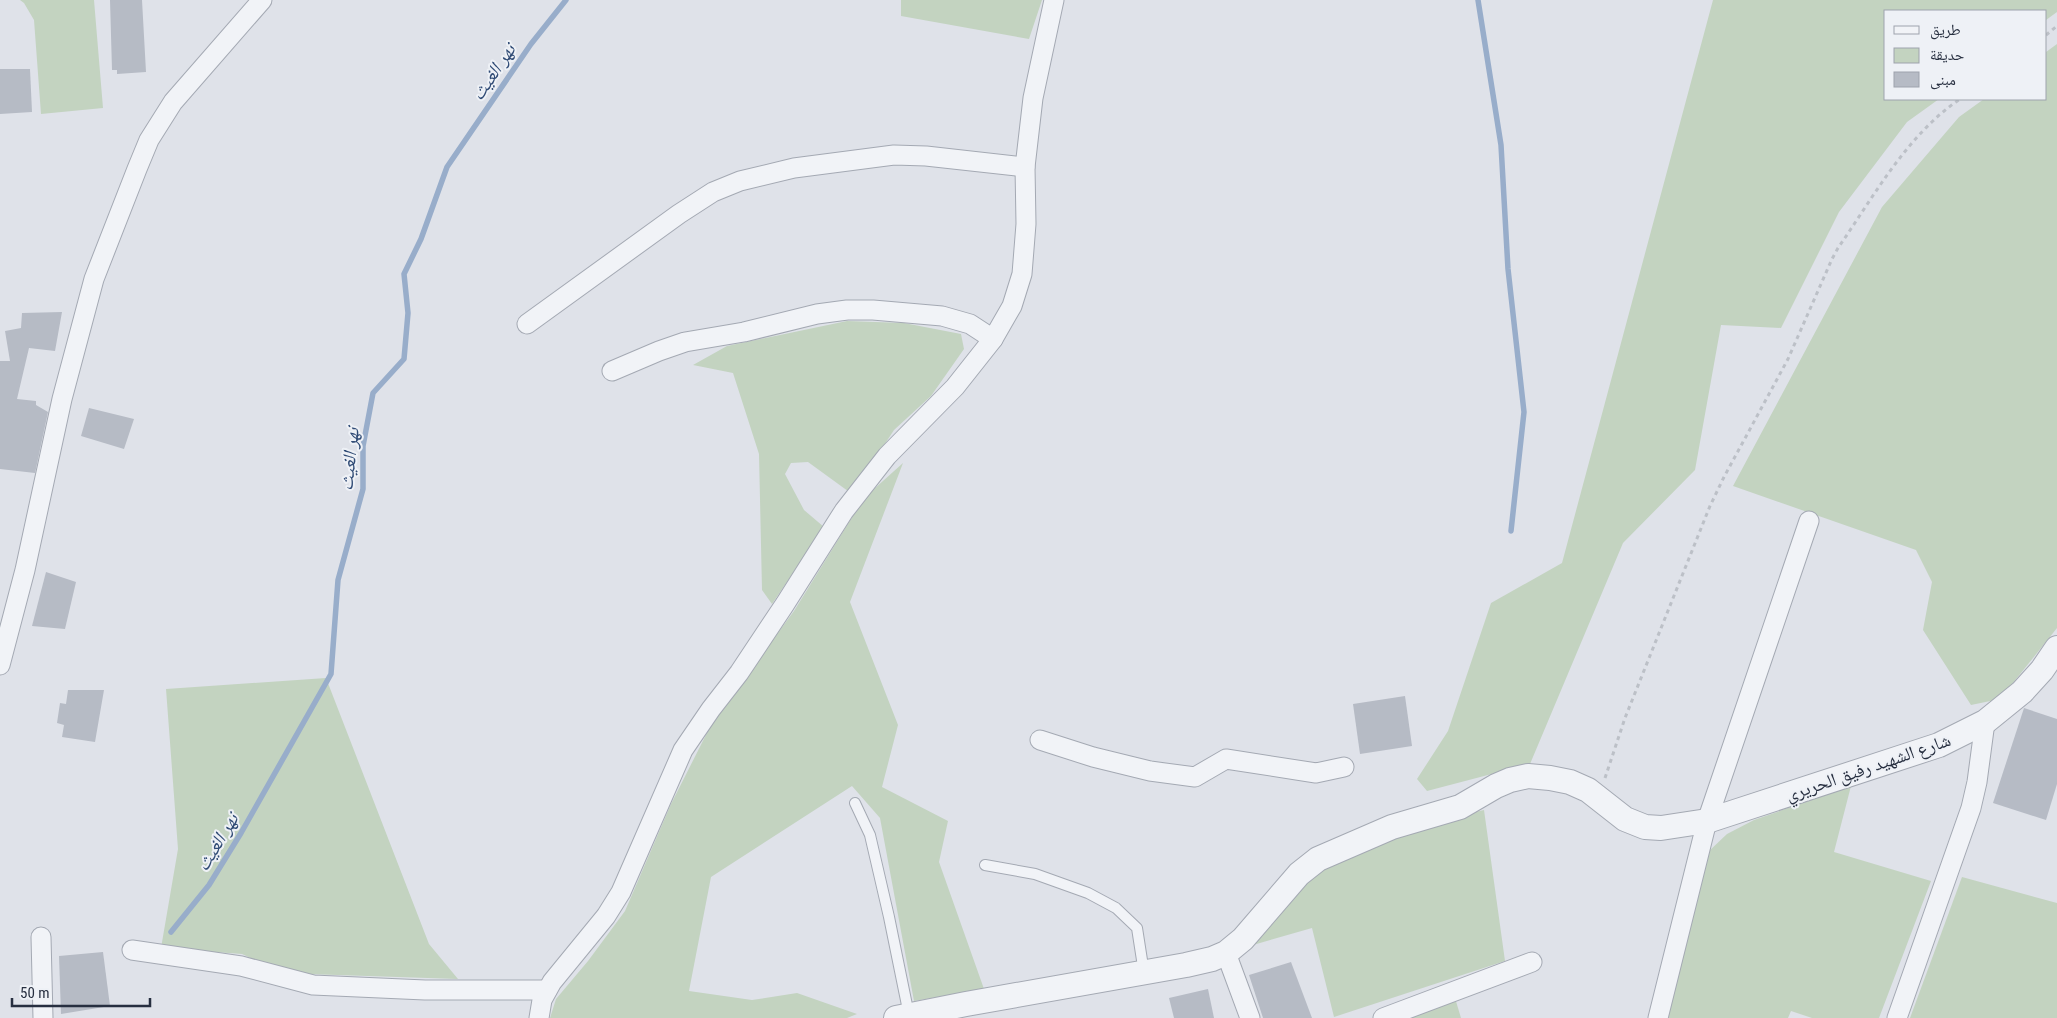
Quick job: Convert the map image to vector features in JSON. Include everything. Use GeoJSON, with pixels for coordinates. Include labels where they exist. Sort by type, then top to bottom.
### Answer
{"type":"FeatureCollection","features":[{"type":"Feature","properties":{"kind":"street"},"geometry":{"type":"LineString","coordinates":[[0,665],[24,570],[60,408],[92,288],[136,169],[149,140],[173,102],[262,0]]}},
{"type":"Feature","properties":{"kind":"street"},"geometry":{"type":"LineString","coordinates":[[539,1018],[542,1000],[552,982],[606,916],[621,892],[683,750],[710,709],[738,673],[786,604],[844,511],[887,456],[955,387],[994,339],[1012,306],[1022,274],[1026,224],[1025,167],[1033,98],[1054,0]]}},
{"type":"Feature","properties":{"kind":"street"},"geometry":{"type":"LineString","coordinates":[[527,324],[680,214],[713,192],[740,181],[794,168],[894,155],[926,156],[1025,167]]}},
{"type":"Feature","properties":{"kind":"street"},"geometry":{"type":"LineString","coordinates":[[612,371],[658,351],[685,342],[744,332],[817,314],[847,310],[942,316],[970,324],[994,339]]}},
{"type":"Feature","properties":{"kind":"street"},"geometry":{"type":"LineString","coordinates":[[1658,1018],[1707,821],[1809,521]]}},
{"type":"Feature","properties":{"kind":"street","name":"شارع الشهيد رفيق الحريري"},"geometry":{"type":"LineString","coordinates":[[1226,953],[1243,939],[1300,874],[1318,859],[1392,827],[1460,807],[1510,780],[1528,776],[1570,782],[1588,790],[1625,819],[1646,827],[1661,828],[1707,821],[1939,745],[1985,722],[2022,692],[2042,670],[2057,648]]}},
{"type":"Feature","properties":{"kind":"street"},"geometry":{"type":"LineString","coordinates":[[1897,1018],[1974,796],[1985,722]]}},
{"type":"Feature","properties":{"kind":"street"},"geometry":{"type":"LineString","coordinates":[[1040,740],[1103,760],[1150,771],[1195,778],[1226,759],[1316,772],[1344,767]]}},
{"type":"Feature","properties":{"kind":"street"},"geometry":{"type":"LineString","coordinates":[[41,938],[43,1018]]}},
{"type":"Feature","properties":{"kind":"street"},"geometry":{"type":"LineString","coordinates":[[132,950],[241,966],[313,985],[425,990],[548,990]]}},
{"type":"Feature","properties":{"kind":"street"},"geometry":{"type":"LineString","coordinates":[[903,1017],[1186,966],[1226,953],[1250,1018]]}},
{"type":"Feature","properties":{"kind":"street"},"geometry":{"type":"LineString","coordinates":[[1383,1018],[1532,962]]}},
{"type":"Feature","properties":{"kind":"lane"},"geometry":{"type":"LineString","coordinates":[[855,803],[870,835],[889,917],[903,1017]]}},
{"type":"Feature","properties":{"kind":"lane"},"geometry":{"type":"LineString","coordinates":[[985,865],[1035,874],[1088,893],[1116,908],[1137,928],[1144,973]]}},
{"type":"Feature","properties":{"kind":"path"},"geometry":{"type":"LineString","coordinates":[[2047,34],[2057,26]]}},
{"type":"Feature","properties":{"kind":"path"},"geometry":{"type":"LineString","coordinates":[[1598,798],[1625,718],[1710,506],[1788,359],[1818,296],[1832,259],[1918,135],[1943,111],[1959,100]]}},
{"type":"Feature","properties":{"kind":"green space"},"geometry":{"type":"Polygon","coordinates":[[[20,0],[94,0],[103,108],[41,114],[34,20],[24,3],[20,0]]]}},
{"type":"Feature","properties":{"kind":"green space"},"geometry":{"type":"Polygon","coordinates":[[[901,0],[1042,0],[1029,39],[901,16],[901,0]]]}},
{"type":"Feature","properties":{"kind":"green space"},"geometry":{"type":"Polygon","coordinates":[[[1713,0],[2057,0],[2057,12],[2047,19],[2047,10],[1884,10],[1884,100],[1938,100],[1907,122],[1839,212],[1781,328],[1721,325],[1695,470],[1623,543],[1530,764],[1427,791],[1417,779],[1448,731],[1491,603],[1562,563],[1713,0]]]}},
{"type":"Feature","properties":{"kind":"green space"},"geometry":{"type":"Polygon","coordinates":[[[2057,44],[2057,628],[2000,699],[1971,705],[1923,630],[1932,582],[1916,550],[1733,486],[1882,207],[1959,117],[1983,100],[2047,100],[2047,51],[2057,44]]]}},
{"type":"Feature","properties":{"kind":"green space"},"geometry":{"type":"Polygon","coordinates":[[[847,321],[904,323],[961,334],[964,349],[931,396],[894,430],[852,494],[808,462],[791,463],[785,474],[804,510],[824,527],[772,604],[762,590],[759,454],[733,373],[693,365],[727,346],[847,321]]]}},
{"type":"Feature","properties":{"kind":"green space"},"geometry":{"type":"Polygon","coordinates":[[[903,463],[850,602],[898,725],[882,787],[948,821],[939,862],[984,989],[914,1001],[880,818],[852,786],[711,877],[689,991],[752,1000],[797,993],[857,1014],[847,1018],[550,1018],[556,999],[588,961],[625,911],[671,804],[713,721],[794,611],[864,498],[903,463]]]}},
{"type":"Feature","properties":{"kind":"green space"},"geometry":{"type":"Polygon","coordinates":[[[326,678],[429,944],[458,979],[307,974],[266,965],[242,954],[161,948],[178,849],[166,689],[326,678]]]}},
{"type":"Feature","properties":{"kind":"green space"},"geometry":{"type":"Polygon","coordinates":[[[1851,786],[1834,852],[1931,881],[1879,1018],[1812,1018],[1791,1011],[1788,1018],[1666,1018],[1708,852],[1727,834],[1754,820],[1851,786]]]}},
{"type":"Feature","properties":{"kind":"green space"},"geometry":{"type":"Polygon","coordinates":[[[1484,810],[1505,961],[1334,1017],[1312,928],[1253,945],[1291,895],[1332,861],[1458,816],[1484,810]]]}},
{"type":"Feature","properties":{"kind":"green space"},"geometry":{"type":"Polygon","coordinates":[[[1962,877],[2057,903],[2057,1018],[1910,1018],[1962,877]]]}},
{"type":"Feature","properties":{"kind":"green space"},"geometry":{"type":"Polygon","coordinates":[[[1455,998],[1461,1018],[1401,1018],[1455,998]]]}},
{"type":"Feature","properties":{"kind":"building"},"geometry":{"type":"Polygon","coordinates":[[[110,0],[142,0],[146,72],[117,74],[117,70],[112,70],[110,0]]]}},
{"type":"Feature","properties":{"kind":"building"},"geometry":{"type":"Polygon","coordinates":[[[0,69],[30,69],[32,112],[0,114],[0,69]]]}},
{"type":"Feature","properties":{"kind":"building"},"geometry":{"type":"Polygon","coordinates":[[[62,312],[55,351],[29,348],[17,399],[36,401],[36,405],[48,412],[35,473],[0,469],[0,361],[10,361],[5,331],[21,328],[22,313],[62,312]]]}},
{"type":"Feature","properties":{"kind":"building"},"geometry":{"type":"Polygon","coordinates":[[[89,408],[134,419],[124,449],[81,436],[89,408]]]}},
{"type":"Feature","properties":{"kind":"building"},"geometry":{"type":"Polygon","coordinates":[[[46,572],[76,582],[65,629],[32,626],[46,572]]]}},
{"type":"Feature","properties":{"kind":"building"},"geometry":{"type":"Polygon","coordinates":[[[68,690],[104,690],[95,742],[62,737],[64,725],[57,723],[60,703],[66,704],[68,690]]]}},
{"type":"Feature","properties":{"kind":"building"},"geometry":{"type":"Polygon","coordinates":[[[1405,696],[1412,746],[1360,754],[1353,704],[1405,696]]]}},
{"type":"Feature","properties":{"kind":"building"},"geometry":{"type":"Polygon","coordinates":[[[2024,708],[2057,719],[2057,784],[2046,820],[1993,803],[2024,708]]]}},
{"type":"Feature","properties":{"kind":"building"},"geometry":{"type":"Polygon","coordinates":[[[103,952],[110,1006],[61,1014],[59,956],[103,952]]]}},
{"type":"Feature","properties":{"kind":"building"},"geometry":{"type":"Polygon","coordinates":[[[1291,962],[1312,1018],[1263,1018],[1249,975],[1291,962]]]}},
{"type":"Feature","properties":{"kind":"building"},"geometry":{"type":"Polygon","coordinates":[[[1208,989],[1214,1018],[1174,1018],[1169,998],[1208,989]]]}},
{"type":"Feature","properties":{"kind":"waterway","name":"نهر الغيث"},"geometry":{"type":"LineString","coordinates":[[171,932],[209,885],[241,833],[331,674],[338,580],[363,489],[363,446],[373,393],[404,359],[408,313],[404,274],[421,239],[447,167],[531,44],[566,0]]}},
{"type":"Feature","properties":{"kind":"waterway"},"geometry":{"type":"LineString","coordinates":[[1478,0],[1501,145],[1508,269],[1524,412],[1511,531]]}}]}
